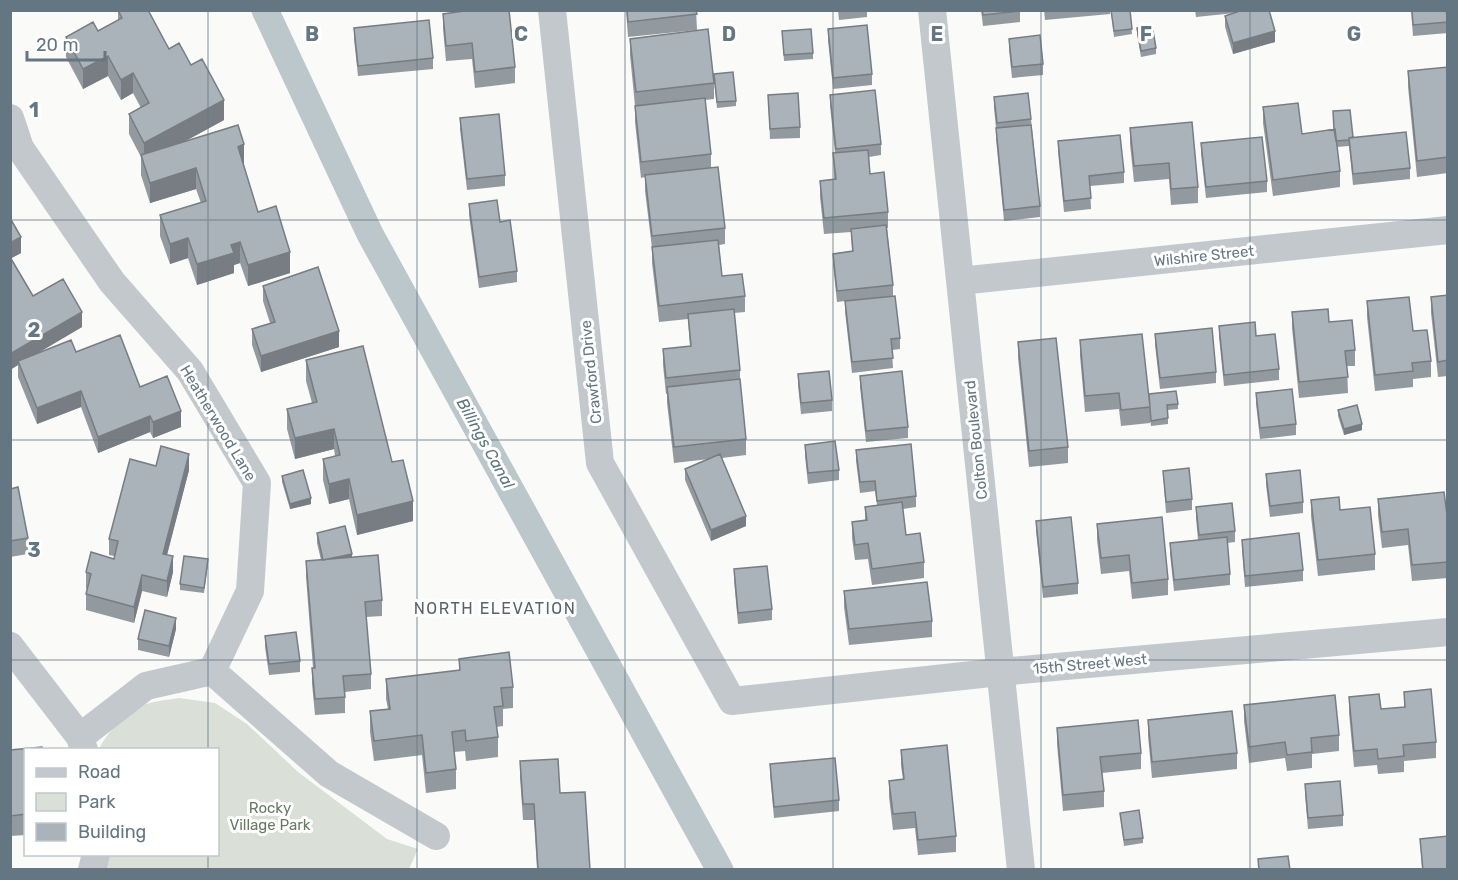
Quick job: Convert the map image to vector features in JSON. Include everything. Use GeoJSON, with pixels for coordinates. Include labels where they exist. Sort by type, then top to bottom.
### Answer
{"type":"FeatureCollection","features":[{"type":"Feature","properties":{"kind":"street","name":"Crawford Drive"},"geometry":{"type":"LineString","coordinates":[[552,10],[600,463],[732,702]]}},
{"type":"Feature","properties":{"kind":"street","name":"Colton Boulevard"},"geometry":{"type":"LineString","coordinates":[[932,10],[1021,870]]}},
{"type":"Feature","properties":{"kind":"street","name":"Heatherwood Lane"},"geometry":{"type":"LineString","coordinates":[[10,118],[15,151],[112,282],[190,371],[257,483],[250,591],[212,671]]}},
{"type":"Feature","properties":{"kind":"street","name":"Wilshire Street"},"geometry":{"type":"LineString","coordinates":[[960,282],[1448,230]]}},
{"type":"Feature","properties":{"kind":"street","name":"15th Street West"},"geometry":{"type":"LineString","coordinates":[[732,702],[1000,672],[1448,632]]}},
{"type":"Feature","properties":{"kind":"street"},"geometry":{"type":"LineString","coordinates":[[10,646],[82,743],[146,686],[212,671],[329,774],[436,836]]}},
{"type":"Feature","properties":{"kind":"green space","name":"Rocky Village Park"},"geometry":{"type":"Polygon","coordinates":[[[179,698],[215,703],[247,724],[298,772],[387,839],[418,849],[409,869],[106,869],[109,856],[219,856],[219,748],[100,748],[111,731],[123,719],[135,709],[150,703],[179,698]]]}},
{"type":"Feature","properties":{"kind":"building"},"geometry":{"type":"Polygon","coordinates":[[[118,10],[148,10],[169,49],[179,43],[191,65],[202,59],[224,100],[144,143],[129,114],[149,103],[133,73],[121,80],[108,56],[83,69],[66,37],[93,22],[98,31],[122,18],[118,10]]]}},
{"type":"Feature","properties":{"kind":"building"},"geometry":{"type":"Polygon","coordinates":[[[471,10],[509,10],[515,67],[475,72],[472,43],[446,46],[443,14],[471,10]]]}},
{"type":"Feature","properties":{"kind":"building"},"geometry":{"type":"Polygon","coordinates":[[[627,10],[696,10],[697,14],[628,22],[627,10]]]}},
{"type":"Feature","properties":{"kind":"building"},"geometry":{"type":"Polygon","coordinates":[[[982,10],[1020,10],[1020,11],[983,15],[982,10]]]}},
{"type":"Feature","properties":{"kind":"building"},"geometry":{"type":"Polygon","coordinates":[[[1111,10],[1130,10],[1132,29],[1114,31],[1111,10]]]}},
{"type":"Feature","properties":{"kind":"building"},"geometry":{"type":"Polygon","coordinates":[[[1243,10],[1269,10],[1275,31],[1233,43],[1225,16],[1243,10]]]}},
{"type":"Feature","properties":{"kind":"building"},"geometry":{"type":"Polygon","coordinates":[[[1412,10],[1446,10],[1448,22],[1413,25],[1412,10]]]}},
{"type":"Feature","properties":{"kind":"building"},"geometry":{"type":"Polygon","coordinates":[[[429,20],[433,58],[358,66],[354,28],[429,20]]]}},
{"type":"Feature","properties":{"kind":"building"},"geometry":{"type":"Polygon","coordinates":[[[867,25],[872,74],[833,78],[828,29],[867,25]]]}},
{"type":"Feature","properties":{"kind":"building"},"geometry":{"type":"Polygon","coordinates":[[[1152,25],[1156,48],[1141,51],[1137,28],[1152,25]]]}},
{"type":"Feature","properties":{"kind":"building"},"geometry":{"type":"Polygon","coordinates":[[[708,29],[714,83],[636,92],[630,39],[708,29]]]}},
{"type":"Feature","properties":{"kind":"building"},"geometry":{"type":"Polygon","coordinates":[[[811,29],[813,53],[784,55],[782,31],[811,29]]]}},
{"type":"Feature","properties":{"kind":"building"},"geometry":{"type":"Polygon","coordinates":[[[1040,35],[1043,64],[1012,67],[1009,39],[1040,35]]]}},
{"type":"Feature","properties":{"kind":"building"},"geometry":{"type":"Polygon","coordinates":[[[1448,67],[1448,157],[1417,161],[1408,71],[1448,67]]]}},
{"type":"Feature","properties":{"kind":"building"},"geometry":{"type":"Polygon","coordinates":[[[733,72],[736,101],[717,102],[714,74],[733,72]]]}},
{"type":"Feature","properties":{"kind":"building"},"geometry":{"type":"Polygon","coordinates":[[[875,90],[881,144],[836,149],[830,95],[875,90]]]}},
{"type":"Feature","properties":{"kind":"building"},"geometry":{"type":"Polygon","coordinates":[[[798,93],[800,127],[770,129],[768,95],[798,93]]]}},
{"type":"Feature","properties":{"kind":"building"},"geometry":{"type":"Polygon","coordinates":[[[1028,93],[1031,119],[997,123],[994,97],[1028,93]]]}},
{"type":"Feature","properties":{"kind":"building"},"geometry":{"type":"Polygon","coordinates":[[[705,98],[711,154],[641,162],[635,106],[705,98]]]}},
{"type":"Feature","properties":{"kind":"building"},"geometry":{"type":"Polygon","coordinates":[[[1298,103],[1302,134],[1335,129],[1340,171],[1273,180],[1263,107],[1298,103]]]}},
{"type":"Feature","properties":{"kind":"building"},"geometry":{"type":"Polygon","coordinates":[[[1350,110],[1353,137],[1349,140],[1336,141],[1333,111],[1350,110]]]}},
{"type":"Feature","properties":{"kind":"building"},"geometry":{"type":"Polygon","coordinates":[[[499,114],[505,175],[467,179],[460,118],[499,114]]]}},
{"type":"Feature","properties":{"kind":"building"},"geometry":{"type":"Polygon","coordinates":[[[1192,122],[1198,187],[1171,189],[1169,163],[1134,166],[1130,128],[1192,122]]]}},
{"type":"Feature","properties":{"kind":"building"},"geometry":{"type":"Polygon","coordinates":[[[238,125],[244,144],[238,147],[258,212],[276,206],[290,252],[248,265],[240,242],[231,245],[234,253],[197,264],[188,238],[170,244],[160,215],[206,201],[196,168],[150,183],[141,155],[238,125]]]}},
{"type":"Feature","properties":{"kind":"building"},"geometry":{"type":"Polygon","coordinates":[[[1031,125],[1040,206],[1004,210],[996,128],[1031,125]]]}},
{"type":"Feature","properties":{"kind":"building"},"geometry":{"type":"Polygon","coordinates":[[[1406,132],[1410,168],[1353,174],[1349,138],[1406,132]]]}},
{"type":"Feature","properties":{"kind":"building"},"geometry":{"type":"Polygon","coordinates":[[[1120,135],[1124,172],[1089,176],[1091,198],[1064,201],[1058,141],[1120,135]]]}},
{"type":"Feature","properties":{"kind":"building"},"geometry":{"type":"Polygon","coordinates":[[[1262,137],[1267,181],[1206,187],[1201,143],[1262,137]]]}},
{"type":"Feature","properties":{"kind":"building"},"geometry":{"type":"Polygon","coordinates":[[[868,150],[870,174],[884,172],[888,212],[824,218],[820,181],[836,179],[833,153],[868,150]]]}},
{"type":"Feature","properties":{"kind":"building"},"geometry":{"type":"Polygon","coordinates":[[[718,167],[725,228],[652,236],[645,175],[718,167]]]}},
{"type":"Feature","properties":{"kind":"building"},"geometry":{"type":"Polygon","coordinates":[[[497,200],[500,222],[510,220],[517,271],[479,277],[469,204],[497,200]]]}},
{"type":"Feature","properties":{"kind":"building"},"geometry":{"type":"Polygon","coordinates":[[[10,218],[21,237],[10,243],[10,218]]]}},
{"type":"Feature","properties":{"kind":"building"},"geometry":{"type":"Polygon","coordinates":[[[886,225],[893,285],[837,291],[833,254],[853,251],[851,229],[886,225]]]}},
{"type":"Feature","properties":{"kind":"building"},"geometry":{"type":"Polygon","coordinates":[[[718,240],[722,276],[742,274],[745,296],[659,306],[652,247],[718,240]]]}},
{"type":"Feature","properties":{"kind":"building"},"geometry":{"type":"Polygon","coordinates":[[[10,257],[33,296],[63,279],[82,312],[10,354],[10,257]]]}},
{"type":"Feature","properties":{"kind":"building"},"geometry":{"type":"Polygon","coordinates":[[[318,267],[339,331],[261,356],[252,329],[275,322],[263,286],[318,267]]]}},
{"type":"Feature","properties":{"kind":"building"},"geometry":{"type":"Polygon","coordinates":[[[1448,295],[1448,360],[1438,362],[1431,297],[1448,295]]]}},
{"type":"Feature","properties":{"kind":"building"},"geometry":{"type":"Polygon","coordinates":[[[895,296],[900,338],[891,339],[893,358],[852,362],[845,301],[895,296]]]}},
{"type":"Feature","properties":{"kind":"building"},"geometry":{"type":"Polygon","coordinates":[[[1409,297],[1413,331],[1427,330],[1431,361],[1412,363],[1413,371],[1375,375],[1367,301],[1409,297]]]}},
{"type":"Feature","properties":{"kind":"building"},"geometry":{"type":"Polygon","coordinates":[[[734,309],[740,370],[666,378],[663,349],[691,346],[688,314],[734,309]]]}},
{"type":"Feature","properties":{"kind":"building"},"geometry":{"type":"Polygon","coordinates":[[[1328,309],[1329,322],[1352,320],[1355,350],[1345,351],[1348,377],[1299,382],[1292,312],[1328,309]]]}},
{"type":"Feature","properties":{"kind":"building"},"geometry":{"type":"Polygon","coordinates":[[[1255,322],[1256,336],[1275,334],[1279,369],[1224,375],[1219,326],[1255,322]]]}},
{"type":"Feature","properties":{"kind":"building"},"geometry":{"type":"Polygon","coordinates":[[[1212,328],[1216,372],[1160,378],[1155,334],[1212,328]]]}},
{"type":"Feature","properties":{"kind":"building"},"geometry":{"type":"Polygon","coordinates":[[[1142,334],[1150,407],[1121,410],[1119,393],[1085,396],[1080,340],[1142,334]]]}},
{"type":"Feature","properties":{"kind":"building"},"geometry":{"type":"Polygon","coordinates":[[[120,335],[140,387],[167,376],[181,411],[153,422],[150,416],[98,437],[81,391],[37,408],[18,361],[71,340],[76,352],[120,335]]]}},
{"type":"Feature","properties":{"kind":"building"},"geometry":{"type":"Polygon","coordinates":[[[1056,338],[1068,447],[1029,451],[1018,342],[1056,338]]]}},
{"type":"Feature","properties":{"kind":"building"},"geometry":{"type":"Polygon","coordinates":[[[363,346],[392,462],[403,460],[413,501],[357,515],[349,479],[329,484],[323,459],[340,455],[334,429],[295,438],[287,409],[317,402],[306,360],[363,346]]]}},
{"type":"Feature","properties":{"kind":"building"},"geometry":{"type":"Polygon","coordinates":[[[829,371],[832,400],[801,403],[798,374],[829,371]]]}},
{"type":"Feature","properties":{"kind":"building"},"geometry":{"type":"Polygon","coordinates":[[[902,371],[908,427],[866,431],[860,376],[902,371]]]}},
{"type":"Feature","properties":{"kind":"building"},"geometry":{"type":"Polygon","coordinates":[[[740,379],[746,439],[674,447],[667,387],[740,379]]]}},
{"type":"Feature","properties":{"kind":"building"},"geometry":{"type":"Polygon","coordinates":[[[1292,389],[1296,424],[1260,428],[1256,393],[1292,389]]]}},
{"type":"Feature","properties":{"kind":"building"},"geometry":{"type":"Polygon","coordinates":[[[1176,391],[1178,404],[1167,405],[1168,418],[1151,421],[1149,394],[1176,391]]]}},
{"type":"Feature","properties":{"kind":"building"},"geometry":{"type":"Polygon","coordinates":[[[1357,405],[1362,424],[1344,429],[1338,410],[1357,405]]]}},
{"type":"Feature","properties":{"kind":"building"},"geometry":{"type":"Polygon","coordinates":[[[835,441],[839,470],[808,473],[805,445],[835,441]]]}},
{"type":"Feature","properties":{"kind":"building"},"geometry":{"type":"Polygon","coordinates":[[[911,444],[916,496],[877,501],[875,481],[860,482],[856,450],[911,444]]]}},
{"type":"Feature","properties":{"kind":"building"},"geometry":{"type":"Polygon","coordinates":[[[161,446],[189,454],[163,554],[173,556],[167,581],[142,575],[134,607],[86,594],[91,574],[86,572],[91,552],[114,559],[118,541],[109,539],[130,459],[156,466],[161,446]]]}},
{"type":"Feature","properties":{"kind":"building"},"geometry":{"type":"Polygon","coordinates":[[[720,454],[746,516],[711,530],[685,469],[720,454]]]}},
{"type":"Feature","properties":{"kind":"building"},"geometry":{"type":"Polygon","coordinates":[[[1189,468],[1192,499],[1166,502],[1163,471],[1189,468]]]}},
{"type":"Feature","properties":{"kind":"building"},"geometry":{"type":"Polygon","coordinates":[[[303,470],[311,498],[290,504],[282,476],[303,470]]]}},
{"type":"Feature","properties":{"kind":"building"},"geometry":{"type":"Polygon","coordinates":[[[1300,470],[1303,502],[1270,506],[1266,474],[1300,470]]]}},
{"type":"Feature","properties":{"kind":"building"},"geometry":{"type":"Polygon","coordinates":[[[18,487],[28,538],[10,541],[10,489],[18,487]]]}},
{"type":"Feature","properties":{"kind":"building"},"geometry":{"type":"Polygon","coordinates":[[[1444,492],[1448,522],[1448,562],[1412,565],[1408,529],[1382,532],[1378,499],[1444,492]]]}},
{"type":"Feature","properties":{"kind":"building"},"geometry":{"type":"Polygon","coordinates":[[[1339,497],[1340,510],[1370,507],[1375,554],[1318,560],[1311,500],[1339,497]]]}},
{"type":"Feature","properties":{"kind":"building"},"geometry":{"type":"Polygon","coordinates":[[[902,502],[906,535],[920,533],[924,562],[872,569],[868,543],[855,545],[852,522],[867,520],[865,507],[902,502]]]}},
{"type":"Feature","properties":{"kind":"building"},"geometry":{"type":"Polygon","coordinates":[[[1232,503],[1235,531],[1199,535],[1196,507],[1232,503]]]}},
{"type":"Feature","properties":{"kind":"building"},"geometry":{"type":"Polygon","coordinates":[[[1071,517],[1078,583],[1043,587],[1036,521],[1071,517]]]}},
{"type":"Feature","properties":{"kind":"building"},"geometry":{"type":"Polygon","coordinates":[[[1162,517],[1168,579],[1132,583],[1129,555],[1101,558],[1097,524],[1162,517]]]}},
{"type":"Feature","properties":{"kind":"building"},"geometry":{"type":"Polygon","coordinates":[[[345,526],[352,554],[323,560],[317,533],[345,526]]]}},
{"type":"Feature","properties":{"kind":"building"},"geometry":{"type":"Polygon","coordinates":[[[1299,533],[1303,570],[1245,576],[1242,540],[1299,533]]]}},
{"type":"Feature","properties":{"kind":"building"},"geometry":{"type":"Polygon","coordinates":[[[1227,537],[1230,574],[1174,580],[1170,543],[1227,537]]]}},
{"type":"Feature","properties":{"kind":"building"},"geometry":{"type":"Polygon","coordinates":[[[378,555],[382,600],[365,602],[371,674],[343,676],[345,697],[315,699],[312,668],[315,668],[306,561],[378,555]]]}},
{"type":"Feature","properties":{"kind":"building"},"geometry":{"type":"Polygon","coordinates":[[[184,556],[208,559],[204,588],[180,584],[184,556]]]}},
{"type":"Feature","properties":{"kind":"building"},"geometry":{"type":"Polygon","coordinates":[[[767,566],[772,609],[738,613],[734,569],[767,566]]]}},
{"type":"Feature","properties":{"kind":"building"},"geometry":{"type":"Polygon","coordinates":[[[927,582],[932,621],[849,629],[844,591],[927,582]]]}},
{"type":"Feature","properties":{"kind":"building"},"geometry":{"type":"Polygon","coordinates":[[[145,610],[176,618],[169,646],[138,639],[145,610]]]}},
{"type":"Feature","properties":{"kind":"building"},"geometry":{"type":"Polygon","coordinates":[[[296,632],[300,661],[269,664],[265,636],[296,632]]]}},
{"type":"Feature","properties":{"kind":"building"},"geometry":{"type":"Polygon","coordinates":[[[509,652],[513,687],[501,688],[503,706],[494,707],[498,737],[466,741],[465,730],[452,732],[456,769],[426,773],[422,735],[374,741],[370,711],[390,709],[386,679],[460,670],[459,659],[509,652]]]}},
{"type":"Feature","properties":{"kind":"building"},"geometry":{"type":"Polygon","coordinates":[[[1431,689],[1436,742],[1403,745],[1404,756],[1378,759],[1377,749],[1354,751],[1349,697],[1379,694],[1381,709],[1405,707],[1404,692],[1431,689]]]}},
{"type":"Feature","properties":{"kind":"building"},"geometry":{"type":"Polygon","coordinates":[[[1335,695],[1339,735],[1311,738],[1312,752],[1287,755],[1285,742],[1249,747],[1244,705],[1335,695]]]}},
{"type":"Feature","properties":{"kind":"building"},"geometry":{"type":"Polygon","coordinates":[[[1232,711],[1237,753],[1152,762],[1148,720],[1232,711]]]}},
{"type":"Feature","properties":{"kind":"building"},"geometry":{"type":"Polygon","coordinates":[[[1138,720],[1141,753],[1100,757],[1104,791],[1063,795],[1057,728],[1138,720]]]}},
{"type":"Feature","properties":{"kind":"building"},"geometry":{"type":"Polygon","coordinates":[[[947,745],[956,836],[918,840],[915,812],[893,814],[889,781],[904,779],[901,750],[947,745]]]}},
{"type":"Feature","properties":{"kind":"building"},"geometry":{"type":"Polygon","coordinates":[[[24,749],[24,814],[10,816],[10,750],[24,749]]]}},
{"type":"Feature","properties":{"kind":"building"},"geometry":{"type":"Polygon","coordinates":[[[835,758],[839,800],[774,807],[770,764],[835,758]]]}},
{"type":"Feature","properties":{"kind":"building"},"geometry":{"type":"Polygon","coordinates":[[[558,759],[560,793],[585,792],[590,870],[528,870],[538,869],[534,804],[523,804],[520,761],[558,759]]]}},
{"type":"Feature","properties":{"kind":"building"},"geometry":{"type":"Polygon","coordinates":[[[1340,781],[1343,815],[1308,818],[1305,784],[1340,781]]]}},
{"type":"Feature","properties":{"kind":"building"},"geometry":{"type":"Polygon","coordinates":[[[1139,810],[1143,838],[1124,840],[1120,813],[1139,810]]]}},
{"type":"Feature","properties":{"kind":"building"},"geometry":{"type":"Polygon","coordinates":[[[1448,836],[1448,869],[1423,870],[1420,839],[1448,836]]]}},
{"type":"Feature","properties":{"kind":"building"},"geometry":{"type":"Polygon","coordinates":[[[1288,856],[1290,870],[1259,870],[1258,859],[1288,856]]]}},
{"type":"Feature","properties":{"kind":"waterway","name":"Billings Canal"},"geometry":{"type":"LineString","coordinates":[[265,10],[370,234],[720,870]]}},
{"type":"Feature","properties":{"kind":"district","name":"NORTH ELEVATION"},"geometry":{"type":"Point","coordinates":[495,608]}}]}
